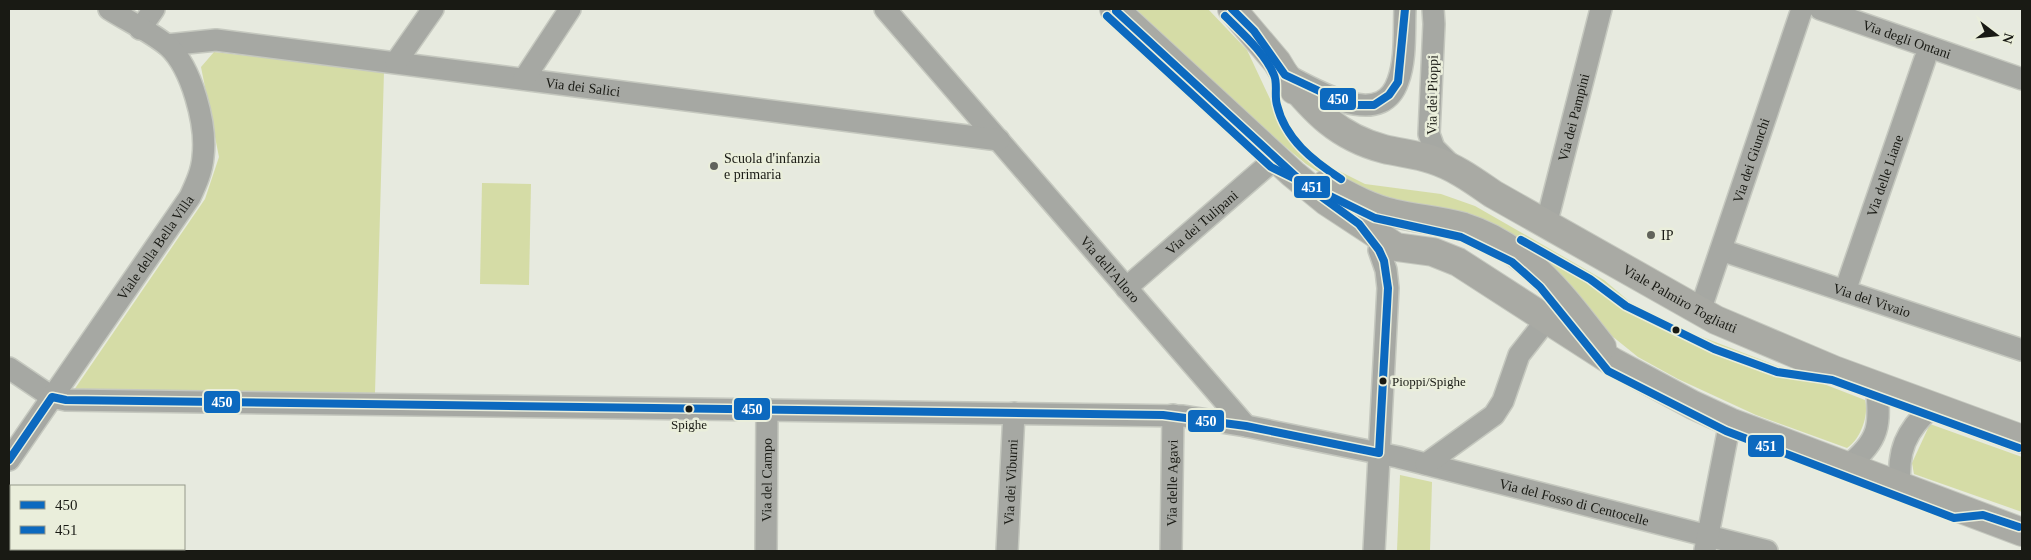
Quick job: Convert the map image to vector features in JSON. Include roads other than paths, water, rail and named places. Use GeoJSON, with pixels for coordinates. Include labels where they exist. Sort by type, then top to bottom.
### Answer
{"type":"FeatureCollection","features":[{"type":"Feature","properties":{"kind":"main road","name":"Viale Palmiro Togliatti"},"geometry":{"type":"LineString","coordinates":[[1232,9],[1254,31],[1285,74],[1323,119],[1350,136],[1381,148],[1426,157],[1458,171],[1493,194],[1700,312],[1754,337],[2022,439]]}},
{"type":"Feature","properties":{"kind":"main road"},"geometry":{"type":"LineString","coordinates":[[1116,10],[1304,184],[1359,224],[1396,247],[1433,252],[1458,262],[1613,362],[1650,383],[1730,422],[1900,488],[2022,532]]}},
{"type":"Feature","properties":{"kind":"main road","name":"Viale Palmiro Togliatti"},"geometry":{"type":"LineString","coordinates":[[1285,74],[1313,126],[1336,145],[1372,163],[1394,168],[1436,173],[1493,194]]}},
{"type":"Feature","properties":{"kind":"main road"},"geometry":{"type":"LineString","coordinates":[[1276,158],[1379,209],[1464,227],[1518,254],[1547,280],[1613,362]]}},
{"type":"Feature","properties":{"kind":"main road"},"geometry":{"type":"LineString","coordinates":[[1304,184],[1388,228],[1433,236],[1470,250],[1531,292],[1613,362]]}},
{"type":"Feature","properties":{"kind":"main road"},"geometry":{"type":"LineString","coordinates":[[1359,224],[1379,250],[1400,260],[1451,277],[1541,327],[1613,362]]}},
{"type":"Feature","properties":{"kind":"street"},"geometry":{"type":"LineString","coordinates":[[109,9],[140,29],[154,9]]}},
{"type":"Feature","properties":{"kind":"street"},"geometry":{"type":"LineString","coordinates":[[396,62],[433,9]]}},
{"type":"Feature","properties":{"kind":"street"},"geometry":{"type":"LineString","coordinates":[[524,79],[570,9]]}},
{"type":"Feature","properties":{"kind":"street","name":"Via dell'Alloro"},"geometry":{"type":"LineString","coordinates":[[885,9],[1246,426]]}},
{"type":"Feature","properties":{"kind":"street"},"geometry":{"type":"LineString","coordinates":[[1285,74],[1344,102],[1366,106],[1383,101],[1394,90],[1400,76],[1406,9]]}},
{"type":"Feature","properties":{"kind":"street","name":"Via dei Pioppi"},"geometry":{"type":"LineString","coordinates":[[1433,9],[1430,134],[1434,148],[1458,171]]}},
{"type":"Feature","properties":{"kind":"street","name":"Via dei Pampini"},"geometry":{"type":"LineString","coordinates":[[1546,224],[1601,9]]}},
{"type":"Feature","properties":{"kind":"street","name":"Via dei Giunchi"},"geometry":{"type":"LineString","coordinates":[[1700,312],[1802,9]]}},
{"type":"Feature","properties":{"kind":"street","name":"Via degli Ontani"},"geometry":{"type":"LineString","coordinates":[[1820,9],[2022,79]]}},
{"type":"Feature","properties":{"kind":"street","name":"Viale della Bella Villa"},"geometry":{"type":"LineString","coordinates":[[9,460],[190,197],[200,171],[204,139],[201,119],[185,69],[167,46],[140,29]]}},
{"type":"Feature","properties":{"kind":"street","name":"Via dei Salici"},"geometry":{"type":"LineString","coordinates":[[167,46],[199,40],[216,40],[999,140]]}},
{"type":"Feature","properties":{"kind":"street","name":"Via delle Liane"},"geometry":{"type":"LineString","coordinates":[[1845,291],[1925,60]]}},
{"type":"Feature","properties":{"kind":"street","name":"Via dei Tulipani"},"geometry":{"type":"LineString","coordinates":[[1126,288],[1276,158]]}},
{"type":"Feature","properties":{"kind":"street"},"geometry":{"type":"LineString","coordinates":[[1374,551],[1388,288],[1386,270],[1379,250]]}},
{"type":"Feature","properties":{"kind":"street","name":"Via del Vivaio"},"geometry":{"type":"LineString","coordinates":[[1721,250],[2022,350]]}},
{"type":"Feature","properties":{"kind":"street"},"geometry":{"type":"LineString","coordinates":[[1426,464],[1494,415],[1503,402],[1516,361],[1527,343],[1541,327]]}},
{"type":"Feature","properties":{"kind":"street"},"geometry":{"type":"LineString","coordinates":[[9,368],[52,397],[66,400],[1014,412],[1173,416],[1246,426],[1379,453]]}},
{"type":"Feature","properties":{"kind":"street"},"geometry":{"type":"LineString","coordinates":[[1847,466],[1866,450],[1875,437],[1880,421],[1876,385]]}},
{"type":"Feature","properties":{"kind":"street"},"geometry":{"type":"LineString","coordinates":[[1900,488],[1900,459],[1905,440],[1916,422],[1932,406]]}},
{"type":"Feature","properties":{"kind":"street","name":"Via del Campo"},"geometry":{"type":"LineString","coordinates":[[766,551],[767,409]]}},
{"type":"Feature","properties":{"kind":"street","name":"Via dei Viburni"},"geometry":{"type":"LineString","coordinates":[[1007,551],[1014,412]]}},
{"type":"Feature","properties":{"kind":"street","name":"Via delle Agavi"},"geometry":{"type":"LineString","coordinates":[[1171,551],[1173,416]]}},
{"type":"Feature","properties":{"kind":"street"},"geometry":{"type":"LineString","coordinates":[[1706,544],[1730,422]]}},
{"type":"Feature","properties":{"kind":"street","name":"Via del Fosso di Centocelle"},"geometry":{"type":"LineString","coordinates":[[1379,453],[1426,464],[1706,544],[1768,551]]}},
{"type":"Feature","properties":{"kind":"place","name":"Scuola d'infanzia e primaria"},"geometry":{"type":"Point","coordinates":[714,166]}},
{"type":"Feature","properties":{"kind":"place","name":"IP"},"geometry":{"type":"Point","coordinates":[1651,235]}},
{"type":"Feature","properties":{"kind":"place","name":"Pioppi/Spighe"},"geometry":{"type":"Point","coordinates":[1383,381]}},
{"type":"Feature","properties":{"kind":"place","name":"Spighe"},"geometry":{"type":"Point","coordinates":[689,409]}}]}
